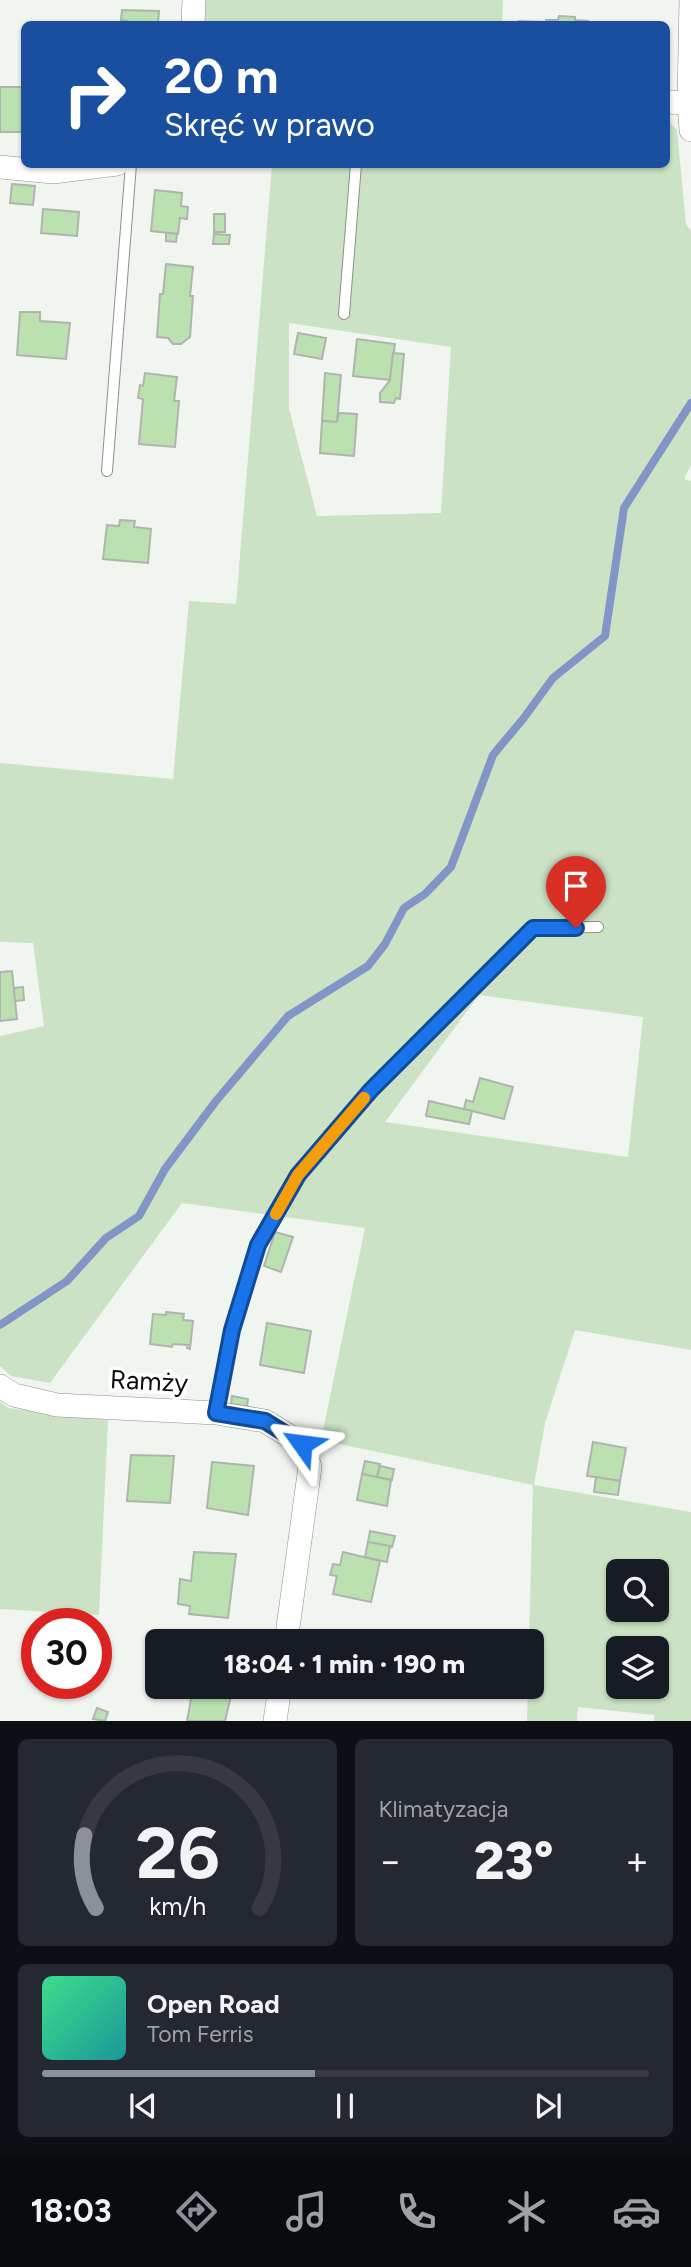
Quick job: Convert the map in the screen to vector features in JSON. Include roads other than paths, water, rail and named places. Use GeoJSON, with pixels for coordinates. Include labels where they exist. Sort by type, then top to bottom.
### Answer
{"type":"FeatureCollection","features":[{"type":"Feature","properties":{"kind":"street"},"geometry":{"type":"LineString","coordinates":[[193,21],[194,0]]}},
{"type":"Feature","properties":{"kind":"street"},"geometry":{"type":"LineString","coordinates":[[691,0],[678,103],[691,130]]}},
{"type":"Feature","properties":{"kind":"street"},"geometry":{"type":"LineString","coordinates":[[0,167],[53,172],[85,168]]}},
{"type":"Feature","properties":{"kind":"street","name":"Ramży"},"geometry":{"type":"LineString","coordinates":[[0,1386],[13,1395],[57,1405],[216,1413],[265,1421],[302,1444],[310,1467],[288,1629]]}},
{"type":"Feature","properties":{"kind":"street"},"geometry":{"type":"LineString","coordinates":[[275,1721],[278,1699]]}},
{"type":"Feature","properties":{"kind":"lane"},"geometry":{"type":"LineString","coordinates":[[107,471],[131,168]]}},
{"type":"Feature","properties":{"kind":"lane"},"geometry":{"type":"LineString","coordinates":[[344,314],[356,168]]}},
{"type":"Feature","properties":{"kind":"lane"},"geometry":{"type":"LineString","coordinates":[[216,1413],[232,1330],[258,1245],[298,1175],[371,1090],[533,928],[598,928]]}},
{"type":"Feature","properties":{"kind":"waterway"},"geometry":{"type":"LineString","coordinates":[[0,1325],[67,1281],[106,1238],[139,1216],[165,1169],[216,1101],[288,1016],[368,966],[385,944],[404,908],[425,894],[451,867],[493,755],[553,678],[605,636],[624,508],[691,403]]}}]}
